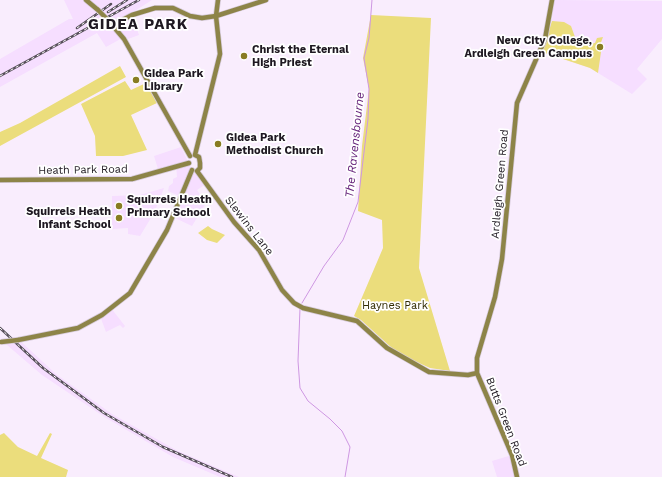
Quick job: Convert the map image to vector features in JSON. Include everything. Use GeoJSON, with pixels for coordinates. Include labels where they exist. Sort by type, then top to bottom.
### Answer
{"type":"FeatureCollection","features":[{"type":"Feature","properties":{"kind":"street"},"geometry":{"type":"LineString","coordinates":[[86,0],[108,19],[124,39],[190,156],[189,163],[195,170]]}},
{"type":"Feature","properties":{"kind":"street"},"geometry":{"type":"LineString","coordinates":[[195,155],[220,54],[216,16],[218,0]]}},
{"type":"Feature","properties":{"kind":"street"},"geometry":{"type":"LineString","coordinates":[[113,25],[132,15],[162,8],[173,8],[196,18],[216,16],[266,0]]}},
{"type":"Feature","properties":{"kind":"street","name":"Ardleigh Green Road"},"geometry":{"type":"LineString","coordinates":[[477,373],[477,358],[495,297],[504,246],[517,103],[546,39],[552,0]]}},
{"type":"Feature","properties":{"kind":"street"},"geometry":{"type":"LineString","coordinates":[[190,156],[195,155]]}},
{"type":"Feature","properties":{"kind":"street"},"geometry":{"type":"LineString","coordinates":[[1,342],[78,328],[100,316],[130,293],[167,230],[195,170],[200,168],[199,157],[195,155]]}},
{"type":"Feature","properties":{"kind":"street","name":"Heath Park Road"},"geometry":{"type":"LineString","coordinates":[[0,180],[132,178],[189,163]]}},
{"type":"Feature","properties":{"kind":"street","name":"Slewins Lane"},"geometry":{"type":"LineString","coordinates":[[195,170],[230,217],[259,250],[282,290],[294,303],[303,308],[357,321],[387,348],[429,372],[468,375],[477,373]]}},
{"type":"Feature","properties":{"kind":"street","name":"Butts Green Road"},"geometry":{"type":"LineString","coordinates":[[477,373],[512,455],[518,477]]}},
{"type":"Feature","properties":{"kind":"shaded area"},"geometry":{"type":"Polygon","coordinates":[[[64,0],[152,0],[130,14],[134,20],[139,35],[128,39],[126,36],[106,47],[97,33],[0,87],[0,59],[69,19],[73,19],[64,0]]]}},
{"type":"Feature","properties":{"kind":"shaded area","name":"New City College, Ardleigh Green Campus"},"geometry":{"type":"Polygon","coordinates":[[[554,0],[662,1],[662,39],[637,69],[647,79],[632,94],[590,68],[542,52],[552,21],[554,0]]]}},
{"type":"Feature","properties":{"kind":"shaded area"},"geometry":{"type":"Polygon","coordinates":[[[181,147],[192,170],[197,171],[206,184],[197,190],[206,203],[192,226],[175,218],[184,198],[168,191],[169,186],[173,183],[173,179],[177,177],[176,165],[158,169],[154,156],[181,147]]]}},
{"type":"Feature","properties":{"kind":"shaded area"},"geometry":{"type":"Polygon","coordinates":[[[164,188],[155,211],[171,218],[170,220],[154,213],[140,236],[128,234],[128,228],[112,229],[112,196],[140,195],[164,188]]]}},
{"type":"Feature","properties":{"kind":"shaded area"},"geometry":{"type":"Polygon","coordinates":[[[111,308],[125,326],[123,328],[120,325],[106,332],[100,316],[111,308]]]}},
{"type":"Feature","properties":{"kind":"shaded area"},"geometry":{"type":"Polygon","coordinates":[[[16,337],[56,374],[112,414],[178,451],[239,477],[220,477],[173,457],[106,418],[42,375],[0,339],[16,337]]]}},
{"type":"Feature","properties":{"kind":"shaded area"},"geometry":{"type":"Polygon","coordinates":[[[512,455],[517,477],[497,477],[492,461],[512,455]]]}},
{"type":"Feature","properties":{"kind":"green space","name":"Haynes Park"},"geometry":{"type":"Polygon","coordinates":[[[371,15],[431,18],[419,268],[450,371],[430,368],[410,359],[393,349],[361,320],[354,316],[383,248],[382,220],[358,211],[362,146],[369,89],[363,58],[371,15]]]}},
{"type":"Feature","properties":{"kind":"green space"},"geometry":{"type":"Polygon","coordinates":[[[552,21],[564,22],[571,26],[575,37],[583,38],[588,44],[595,43],[597,38],[603,37],[600,45],[601,52],[598,73],[590,68],[542,52],[552,21]]]}},
{"type":"Feature","properties":{"kind":"green space"},"geometry":{"type":"Polygon","coordinates":[[[120,66],[126,77],[0,146],[0,132],[20,123],[120,66]]]}},
{"type":"Feature","properties":{"kind":"green space"},"geometry":{"type":"Polygon","coordinates":[[[125,81],[131,90],[146,83],[157,103],[131,115],[147,150],[123,156],[96,156],[95,136],[81,104],[125,81]]]}},
{"type":"Feature","properties":{"kind":"green space"},"geometry":{"type":"Polygon","coordinates":[[[208,226],[225,235],[217,243],[207,240],[198,233],[208,226]]]}},
{"type":"Feature","properties":{"kind":"green space"},"geometry":{"type":"Polygon","coordinates":[[[4,433],[18,447],[37,456],[50,433],[52,434],[41,458],[68,470],[66,477],[0,477],[0,435],[4,433]]]}},
{"type":"Feature","properties":{"kind":"waterway","name":"The Ravensbourne"},"geometry":{"type":"LineString","coordinates":[[302,303],[324,266],[343,240],[358,202],[368,119],[369,89],[364,58],[369,38],[372,0]]}},
{"type":"Feature","properties":{"kind":"waterway","name":"The Ravensbourne"},"geometry":{"type":"LineString","coordinates":[[300,309],[298,361],[300,388],[308,401],[342,431],[350,447],[345,477]]}},
{"type":"Feature","properties":{"kind":"railway"},"geometry":{"type":"LineString","coordinates":[[108,12],[127,0]]}},
{"type":"Feature","properties":{"kind":"railway"},"geometry":{"type":"LineString","coordinates":[[0,76],[139,0]]}},
{"type":"Feature","properties":{"kind":"railway"},"geometry":{"type":"LineString","coordinates":[[77,28],[111,4]]}},
{"type":"Feature","properties":{"kind":"railway"},"geometry":{"type":"LineString","coordinates":[[0,328],[43,368],[104,413],[163,447],[232,477]]}},
{"type":"Feature","properties":{"kind":"place","name":"New City College, Ardleigh Green Campus"},"geometry":{"type":"Point","coordinates":[600,47]}},
{"type":"Feature","properties":{"kind":"place","name":"Christ the Eternal High Priest"},"geometry":{"type":"Point","coordinates":[244,56]}},
{"type":"Feature","properties":{"kind":"place","name":"Gidea Park Library"},"geometry":{"type":"Point","coordinates":[136,80]}},
{"type":"Feature","properties":{"kind":"place","name":"Gidea Park Methodist Church"},"geometry":{"type":"Point","coordinates":[218,144]}},
{"type":"Feature","properties":{"kind":"place","name":"Squirrels Heath Primary School"},"geometry":{"type":"Point","coordinates":[119,206]}},
{"type":"Feature","properties":{"kind":"place","name":"Squirrels Heath Infant School"},"geometry":{"type":"Point","coordinates":[119,218]}},
{"type":"Feature","properties":{"kind":"district","name":"GIDEA PARK"},"geometry":{"type":"Point","coordinates":[138,25]}}]}
